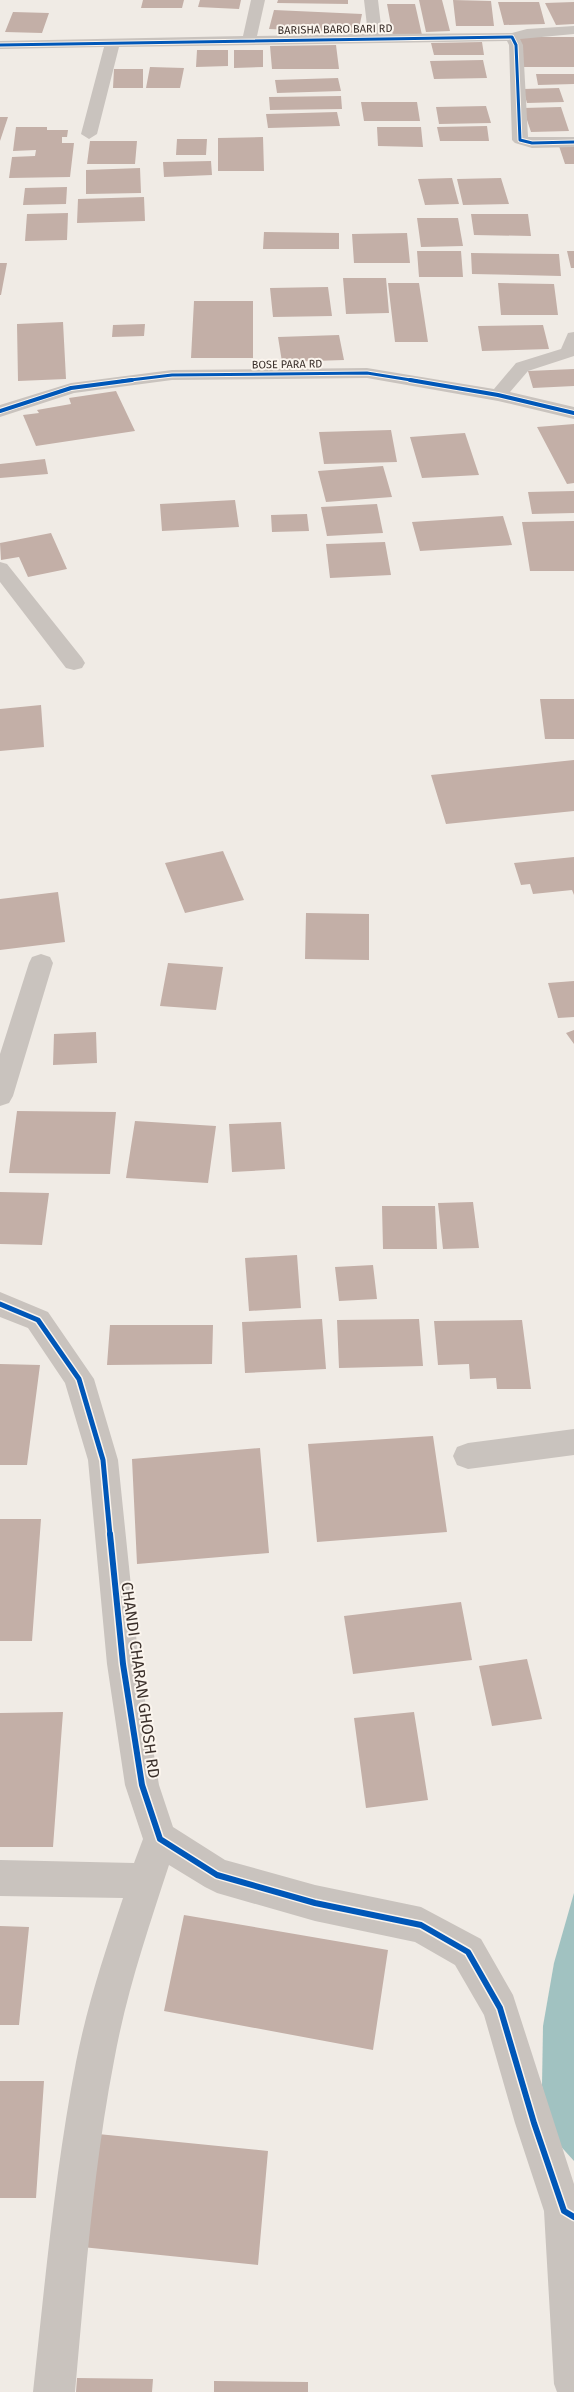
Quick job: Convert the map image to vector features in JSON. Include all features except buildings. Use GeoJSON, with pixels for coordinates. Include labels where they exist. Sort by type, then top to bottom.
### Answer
{"type":"FeatureCollection","features":[{"type":"Feature","properties":{"kind":"street"},"geometry":{"type":"LineString","coordinates":[[249,40],[258,0]]}},
{"type":"Feature","properties":{"kind":"street"},"geometry":{"type":"LineString","coordinates":[[371,0],[376,38]]}},
{"type":"Feature","properties":{"kind":"street","name":"BARISHA BARO BARI RD"},"geometry":{"type":"LineString","coordinates":[[0,45],[512,37],[527,33],[574,30]]}},
{"type":"Feature","properties":{"kind":"street"},"geometry":{"type":"LineString","coordinates":[[512,37],[516,45],[520,140],[532,143],[574,142]]}},
{"type":"Feature","properties":{"kind":"street"},"geometry":{"type":"LineString","coordinates":[[89,134],[112,42]]}},
{"type":"Feature","properties":{"kind":"street"},"geometry":{"type":"LineString","coordinates":[[498,395],[522,367],[569,352],[574,337]]}},
{"type":"Feature","properties":{"kind":"street","name":"BOSE PARA RD"},"geometry":{"type":"LineString","coordinates":[[0,411],[71,388],[172,375],[367,374],[498,395],[574,413]]}},
{"type":"Feature","properties":{"kind":"street"},"geometry":{"type":"LineString","coordinates":[[0,568],[74,663]]}},
{"type":"Feature","properties":{"kind":"street"},"geometry":{"type":"LineString","coordinates":[[0,1096],[41,963]]}},
{"type":"Feature","properties":{"kind":"street","name":"CHANDI CHARAN GHOSH RD"},"geometry":{"type":"LineString","coordinates":[[0,1304],[38,1320],[79,1379],[98,1442],[103,1460],[126,1682],[142,1785],[160,1839]]}},
{"type":"Feature","properties":{"kind":"street"},"geometry":{"type":"LineString","coordinates":[[468,1456],[574,1442]]}},
{"type":"Feature","properties":{"kind":"street"},"geometry":{"type":"LineString","coordinates":[[54,2392],[72,2213],[95,2060],[118,1964],[160,1839],[218,1875],[315,1903],[421,1925],[468,1952],[500,2008],[534,2123],[569,2214],[574,2384]]}},
{"type":"Feature","properties":{"kind":"street"},"geometry":{"type":"LineString","coordinates":[[0,1878],[146,1881]]}},
{"type":"Feature","properties":{"kind":"water"},"geometry":{"type":"Polygon","coordinates":[[[574,1893],[574,2161],[556,2141],[542,2086],[543,2026],[554,1963],[574,1893]]]}},
{"type":"Feature","properties":{"kind":"cycle path"},"geometry":{"type":"LineString","coordinates":[[0,45],[512,37],[516,45],[520,140],[532,143],[574,142]]}},
{"type":"Feature","properties":{"kind":"cycle path"},"geometry":{"type":"LineString","coordinates":[[0,411],[71,388],[172,375],[367,373],[498,395],[574,413]]}},
{"type":"Feature","properties":{"kind":"cycle path"},"geometry":{"type":"LineString","coordinates":[[0,1304],[38,1320],[79,1379],[103,1460],[123,1664],[142,1785],[160,1839],[217,1875],[315,1903],[421,1925],[468,1952],[500,2008],[534,2123],[564,2211],[574,2217]]}}]}
